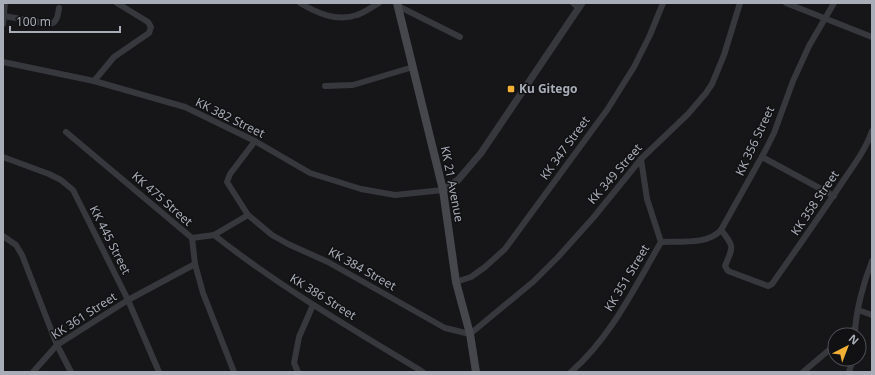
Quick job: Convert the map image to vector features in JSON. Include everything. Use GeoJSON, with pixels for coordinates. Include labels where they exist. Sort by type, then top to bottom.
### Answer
{"type":"FeatureCollection","features":[{"type":"Feature","properties":{"kind":"main road","name":"KK 21 Avenue"},"geometry":{"type":"LineString","coordinates":[[398,5],[443,190],[456,282],[470,334],[476,372]]}},
{"type":"Feature","properties":{"kind":"street"},"geometry":{"type":"LineString","coordinates":[[3,24],[5,3]]}},
{"type":"Feature","properties":{"kind":"street"},"geometry":{"type":"LineString","coordinates":[[94,81],[114,57],[150,33],[151,27],[148,22],[117,3]]}},
{"type":"Feature","properties":{"kind":"street"},"geometry":{"type":"LineString","coordinates":[[300,3],[323,15],[344,18],[357,15],[378,3]]}},
{"type":"Feature","properties":{"kind":"street"},"geometry":{"type":"LineString","coordinates":[[443,190],[458,180],[480,153],[581,5],[573,3]]}},
{"type":"Feature","properties":{"kind":"street","name":"KK 347 Street"},"geometry":{"type":"LineString","coordinates":[[456,282],[471,277],[485,268],[505,249],[535,209],[607,110],[634,67],[647,42],[663,3]]}},
{"type":"Feature","properties":{"kind":"street","name":"KK 349 Street"},"geometry":{"type":"LineString","coordinates":[[470,334],[534,281],[558,257],[640,159],[688,114],[706,94],[712,84],[724,55],[740,3]]}},
{"type":"Feature","properties":{"kind":"street"},"geometry":{"type":"LineString","coordinates":[[786,3],[872,37]]}},
{"type":"Feature","properties":{"kind":"street","name":"KK 356 Street"},"geometry":{"type":"LineString","coordinates":[[722,230],[774,133],[806,53],[834,3]]}},
{"type":"Feature","properties":{"kind":"street"},"geometry":{"type":"LineString","coordinates":[[398,5],[460,38]]}},
{"type":"Feature","properties":{"kind":"street"},"geometry":{"type":"LineString","coordinates":[[4,16],[54,24],[60,8]]}},
{"type":"Feature","properties":{"kind":"street","name":"KK 382 Street"},"geometry":{"type":"LineString","coordinates":[[3,62],[94,81],[185,107],[255,141],[310,173],[361,189],[395,195],[443,190]]}},
{"type":"Feature","properties":{"kind":"street"},"geometry":{"type":"LineString","coordinates":[[325,86],[353,85],[413,67]]}},
{"type":"Feature","properties":{"kind":"street","name":"KK 358 Street"},"geometry":{"type":"LineString","coordinates":[[722,230],[730,241],[732,250],[725,266],[728,271],[768,286],[772,284],[834,196],[860,155],[872,131]]}},
{"type":"Feature","properties":{"kind":"street","name":"KK 475 Street"},"geometry":{"type":"LineString","coordinates":[[66,132],[192,238],[195,264],[203,293],[234,372]]}},
{"type":"Feature","properties":{"kind":"street"},"geometry":{"type":"LineString","coordinates":[[192,238],[214,235],[248,215],[227,182],[230,174],[255,141]]}},
{"type":"Feature","properties":{"kind":"street","name":"KK 445 Street"},"geometry":{"type":"LineString","coordinates":[[3,157],[50,174],[61,180],[73,190],[128,300],[159,372]]}},
{"type":"Feature","properties":{"kind":"street"},"geometry":{"type":"LineString","coordinates":[[762,157],[834,196]]}},
{"type":"Feature","properties":{"kind":"street","name":"KK 351 Street"},"geometry":{"type":"LineString","coordinates":[[571,372],[602,339],[622,310],[661,242],[647,200],[640,159]]}},
{"type":"Feature","properties":{"kind":"street","name":"KK 384 Street"},"geometry":{"type":"LineString","coordinates":[[248,215],[272,235],[288,244],[328,262],[445,328],[470,334]]}},
{"type":"Feature","properties":{"kind":"street"},"geometry":{"type":"LineString","coordinates":[[661,242],[704,240],[716,235],[722,230]]}},
{"type":"Feature","properties":{"kind":"street","name":"KK 386 Street"},"geometry":{"type":"LineString","coordinates":[[214,235],[245,259],[312,305],[423,372]]}},
{"type":"Feature","properties":{"kind":"street"},"geometry":{"type":"LineString","coordinates":[[3,236],[16,245],[22,255],[57,345],[71,372]]}},
{"type":"Feature","properties":{"kind":"street"},"geometry":{"type":"LineString","coordinates":[[855,327],[867,274],[872,261]]}},
{"type":"Feature","properties":{"kind":"street","name":"KK 361 Street"},"geometry":{"type":"LineString","coordinates":[[33,372],[57,345],[128,300],[195,264]]}},
{"type":"Feature","properties":{"kind":"street"},"geometry":{"type":"LineString","coordinates":[[298,372],[294,363],[299,337],[312,305]]}},
{"type":"Feature","properties":{"kind":"street"},"geometry":{"type":"LineString","coordinates":[[858,310],[872,315]]}},
{"type":"Feature","properties":{"kind":"street"},"geometry":{"type":"LineString","coordinates":[[804,372],[827,352]]}},
{"type":"Feature","properties":{"kind":"place","name":"Ku Gitego"},"geometry":{"type":"Point","coordinates":[511,89]}}]}
